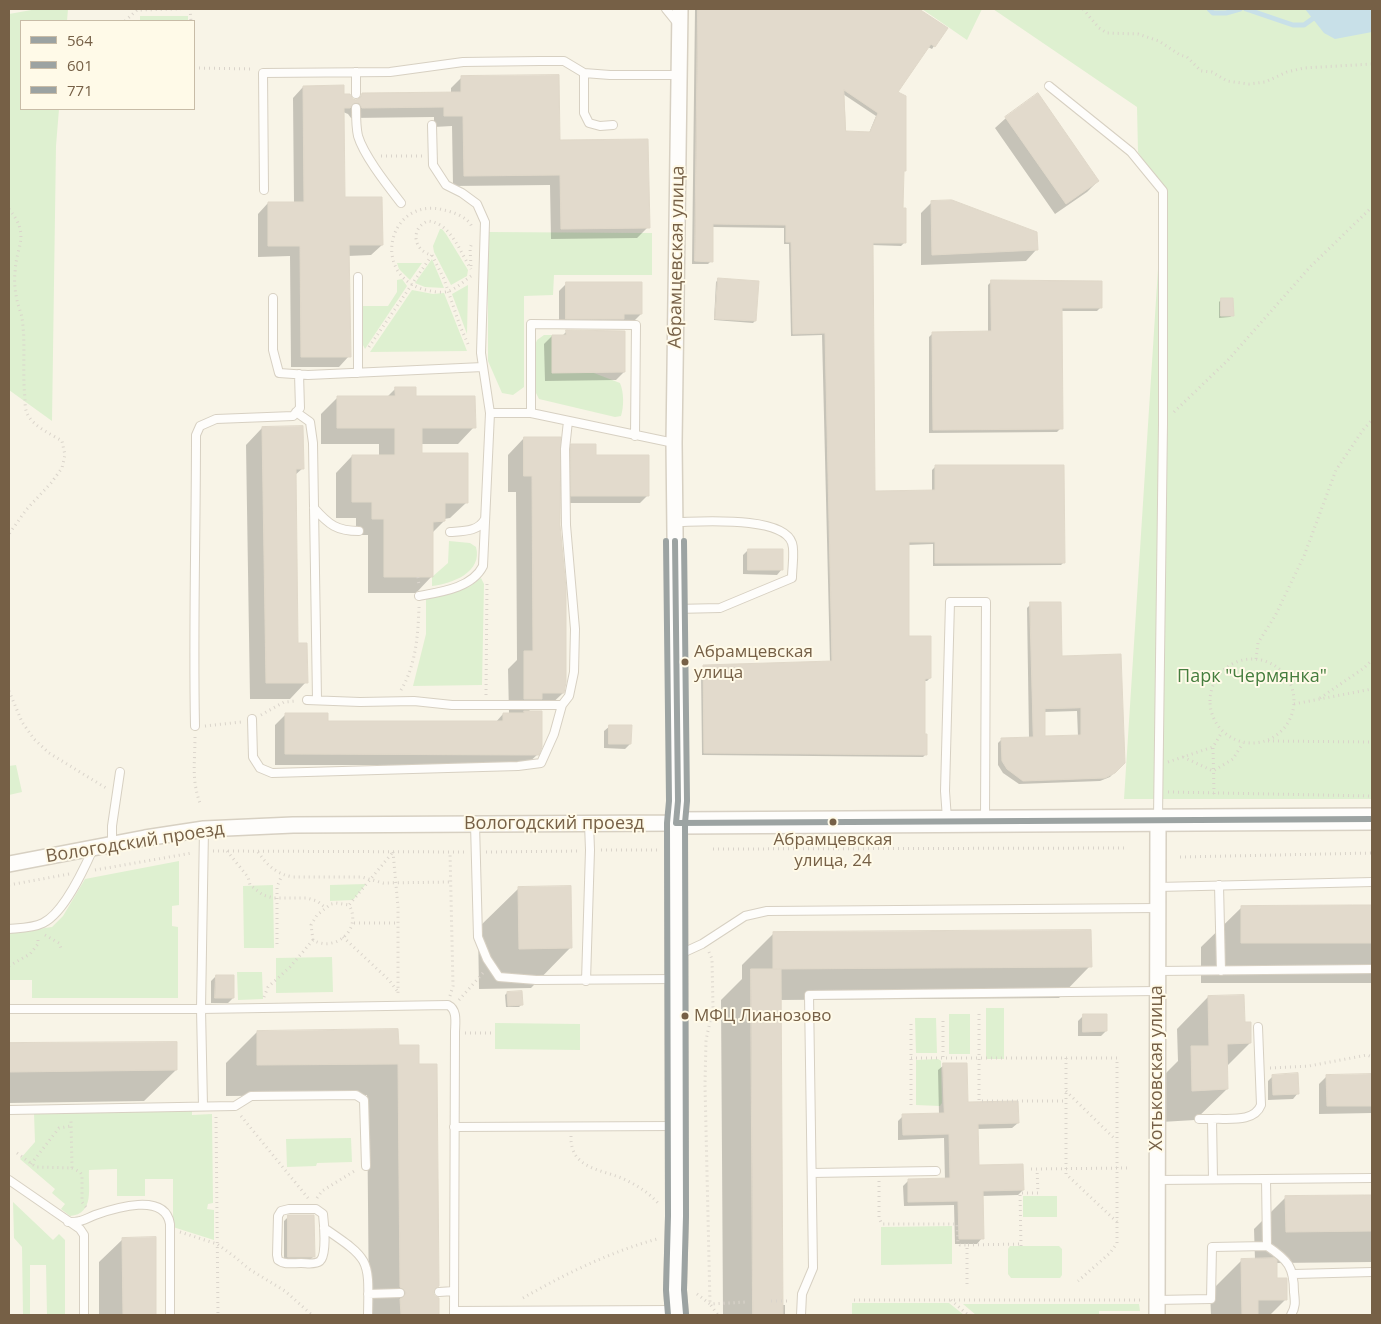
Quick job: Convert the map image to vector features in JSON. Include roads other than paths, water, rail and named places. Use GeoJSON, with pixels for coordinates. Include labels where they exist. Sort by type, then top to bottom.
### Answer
{"type":"FeatureCollection","features":[{"type":"Feature","properties":{"kind":"street","name":"Абрамцевская улица"},"geometry":{"type":"LineString","coordinates":[[677,1313],[675,1290],[676,823],[678,801],[674,443],[680,9]]}},
{"type":"Feature","properties":{"kind":"street","name":"Вологодский проезд"},"geometry":{"type":"LineString","coordinates":[[9,864],[204,829],[293,825],[1372,819]]}},
{"type":"Feature","properties":{"kind":"street","name":"Хотьковская улица"},"geometry":{"type":"LineString","coordinates":[[1157,1315],[1152,1300],[1157,1180],[1158,820]]}},
{"type":"Feature","properties":{"kind":"lane"},"geometry":{"type":"LineString","coordinates":[[666,9],[680,26]]}},
{"type":"Feature","properties":{"kind":"lane"},"geometry":{"type":"LineString","coordinates":[[264,190],[262,73],[390,72],[463,62],[564,61],[584,72],[636,76],[680,75]]}},
{"type":"Feature","properties":{"kind":"lane"},"geometry":{"type":"LineString","coordinates":[[356,72],[356,94]]}},
{"type":"Feature","properties":{"kind":"lane"},"geometry":{"type":"LineString","coordinates":[[584,72],[584,113],[589,123],[600,126],[613,125]]}},
{"type":"Feature","properties":{"kind":"lane"},"geometry":{"type":"LineString","coordinates":[[1049,86],[1131,152],[1163,190],[1163,423],[1157,765],[1158,820]]}},
{"type":"Feature","properties":{"kind":"lane"},"geometry":{"type":"LineString","coordinates":[[356,108],[356,126],[359,137],[381,176],[401,203]]}},
{"type":"Feature","properties":{"kind":"lane"},"geometry":{"type":"LineString","coordinates":[[419,596],[448,590],[468,582],[480,573],[482,569],[490,413],[481,353],[486,222],[477,204],[462,193],[446,185],[433,165],[432,125]]}},
{"type":"Feature","properties":{"kind":"lane"},"geometry":{"type":"LineString","coordinates":[[358,277],[362,372]]}},
{"type":"Feature","properties":{"kind":"lane"},"geometry":{"type":"LineString","coordinates":[[273,298],[273,350],[279,373],[299,374],[483,367]]}},
{"type":"Feature","properties":{"kind":"lane"},"geometry":{"type":"LineString","coordinates":[[531,413],[531,324],[636,325],[635,436]]}},
{"type":"Feature","properties":{"kind":"lane"},"geometry":{"type":"LineString","coordinates":[[195,726],[196,435],[200,426],[216,419],[293,416],[300,408],[299,374]]}},
{"type":"Feature","properties":{"kind":"lane"},"geometry":{"type":"LineString","coordinates":[[296,412],[310,422],[313,443],[317,700]]}},
{"type":"Feature","properties":{"kind":"lane"},"geometry":{"type":"LineString","coordinates":[[490,413],[531,413],[674,443]]}},
{"type":"Feature","properties":{"kind":"lane"},"geometry":{"type":"LineString","coordinates":[[252,719],[253,757],[260,768],[272,773],[518,766],[541,763],[554,734],[562,705],[569,696],[574,664],[575,629],[566,526],[565,449],[568,421]]}},
{"type":"Feature","properties":{"kind":"lane"},"geometry":{"type":"LineString","coordinates":[[314,508],[326,521],[344,531],[359,531]]}},
{"type":"Feature","properties":{"kind":"lane"},"geometry":{"type":"LineString","coordinates":[[450,532],[470,530],[479,526],[485,519]]}},
{"type":"Feature","properties":{"kind":"lane"},"geometry":{"type":"LineString","coordinates":[[675,522],[736,522],[766,525],[783,532],[792,544],[792,578],[720,608],[675,609]]}},
{"type":"Feature","properties":{"kind":"lane"},"geometry":{"type":"LineString","coordinates":[[470,530],[484,541]]}},
{"type":"Feature","properties":{"kind":"lane"},"geometry":{"type":"LineString","coordinates":[[947,821],[945,791],[950,602],[986,602],[985,821]]}},
{"type":"Feature","properties":{"kind":"lane"},"geometry":{"type":"LineString","coordinates":[[307,700],[562,705]]}},
{"type":"Feature","properties":{"kind":"lane"},"geometry":{"type":"LineString","coordinates":[[112,845],[112,826],[120,772]]}},
{"type":"Feature","properties":{"kind":"lane"},"geometry":{"type":"LineString","coordinates":[[586,980],[590,850],[589,822]]}},
{"type":"Feature","properties":{"kind":"lane"},"geometry":{"type":"LineString","coordinates":[[474,824],[478,937],[487,959],[500,977],[518,980],[677,979]]}},
{"type":"Feature","properties":{"kind":"lane"},"geometry":{"type":"LineString","coordinates":[[203,1106],[201,1009],[204,829]]}},
{"type":"Feature","properties":{"kind":"lane"},"geometry":{"type":"LineString","coordinates":[[9,929],[45,922],[58,911],[82,872],[93,848]]}},
{"type":"Feature","properties":{"kind":"lane"},"geometry":{"type":"LineString","coordinates":[[1158,887],[1372,882]]}},
{"type":"Feature","properties":{"kind":"lane"},"geometry":{"type":"LineString","coordinates":[[1219,885],[1221,971]]}},
{"type":"Feature","properties":{"kind":"lane"},"geometry":{"type":"LineString","coordinates":[[676,956],[702,944],[745,916],[767,911],[1158,908]]}},
{"type":"Feature","properties":{"kind":"lane"},"geometry":{"type":"LineString","coordinates":[[1157,971],[1372,969]]}},
{"type":"Feature","properties":{"kind":"lane"},"geometry":{"type":"LineString","coordinates":[[801,1315],[802,1294],[813,1268],[809,995],[1158,991]]}},
{"type":"Feature","properties":{"kind":"lane"},"geometry":{"type":"LineString","coordinates":[[9,1010],[444,1005],[451,1007],[454,1012],[455,1033],[454,1313],[501,1311],[677,1313]]}},
{"type":"Feature","properties":{"kind":"lane"},"geometry":{"type":"LineString","coordinates":[[1199,1119],[1253,1116],[1259,1111],[1261,1105],[1258,1027]]}},
{"type":"Feature","properties":{"kind":"lane"},"geometry":{"type":"LineString","coordinates":[[9,1110],[235,1106],[251,1096],[352,1094],[360,1096],[364,1100],[366,1166]]}},
{"type":"Feature","properties":{"kind":"lane"},"geometry":{"type":"LineString","coordinates":[[1212,1119],[1213,1179]]}},
{"type":"Feature","properties":{"kind":"lane"},"geometry":{"type":"LineString","coordinates":[[454,1127],[676,1126]]}},
{"type":"Feature","properties":{"kind":"lane"},"geometry":{"type":"LineString","coordinates":[[812,1172],[936,1171]]}},
{"type":"Feature","properties":{"kind":"lane"},"geometry":{"type":"LineString","coordinates":[[1157,1180],[1372,1178]]}},
{"type":"Feature","properties":{"kind":"lane"},"geometry":{"type":"LineString","coordinates":[[1266,1179],[1267,1246]]}},
{"type":"Feature","properties":{"kind":"lane"},"geometry":{"type":"LineString","coordinates":[[9,1180],[80,1229],[84,1235]]}},
{"type":"Feature","properties":{"kind":"lane"},"geometry":{"type":"LineString","coordinates":[[68,1222],[81,1221],[95,1215],[136,1205],[151,1205],[163,1210],[169,1218],[170,1229],[170,1315]]}},
{"type":"Feature","properties":{"kind":"lane"},"geometry":{"type":"LineString","coordinates":[[289,1209],[316,1209],[323,1214],[324,1228],[325,1250],[324,1257],[320,1261],[312,1263],[284,1263],[278,1260],[276,1255],[279,1213],[289,1209]]}},
{"type":"Feature","properties":{"kind":"lane"},"geometry":{"type":"LineString","coordinates":[[84,1315],[85,1225],[95,1215]]}},
{"type":"Feature","properties":{"kind":"lane"},"geometry":{"type":"LineString","coordinates":[[324,1228],[352,1247],[364,1260],[367,1268],[368,1315]]}},
{"type":"Feature","properties":{"kind":"lane"},"geometry":{"type":"LineString","coordinates":[[1152,1300],[1211,1300],[1212,1247],[1267,1246],[1285,1260],[1294,1274],[1295,1309],[1291,1315]]}},
{"type":"Feature","properties":{"kind":"lane"},"geometry":{"type":"LineString","coordinates":[[1294,1274],[1372,1272]]}},
{"type":"Feature","properties":{"kind":"lane"},"geometry":{"type":"LineString","coordinates":[[439,1292],[454,1292]]}},
{"type":"Feature","properties":{"kind":"lane"},"geometry":{"type":"LineString","coordinates":[[368,1294],[400,1293]]}},
{"type":"Feature","properties":{"kind":"water"},"geometry":{"type":"Polygon","coordinates":[[[1305,9],[1372,9],[1372,32],[1335,39],[1324,33],[1305,9]]]}},
{"type":"Feature","properties":{"kind":"waterway"},"geometry":{"type":"LineString","coordinates":[[1209,9],[1213,13],[1226,13],[1240,9]]}},
{"type":"Feature","properties":{"kind":"waterway"},"geometry":{"type":"LineString","coordinates":[[1246,9],[1293,25],[1304,25],[1326,9]]}},
{"type":"Feature","properties":{"kind":"place","name":"Абрамцевская улица"},"geometry":{"type":"Point","coordinates":[685,662]}},
{"type":"Feature","properties":{"kind":"place","name":"Абрамцевская улица, 24"},"geometry":{"type":"Point","coordinates":[833,822]}},
{"type":"Feature","properties":{"kind":"place","name":"МФЦ Лианозово"},"geometry":{"type":"Point","coordinates":[685,1016]}},
{"type":"Feature","properties":{"kind":"park label","name":"Парк \"Чермянка\""},"geometry":{"type":"Point","coordinates":[1252,677]}}]}
